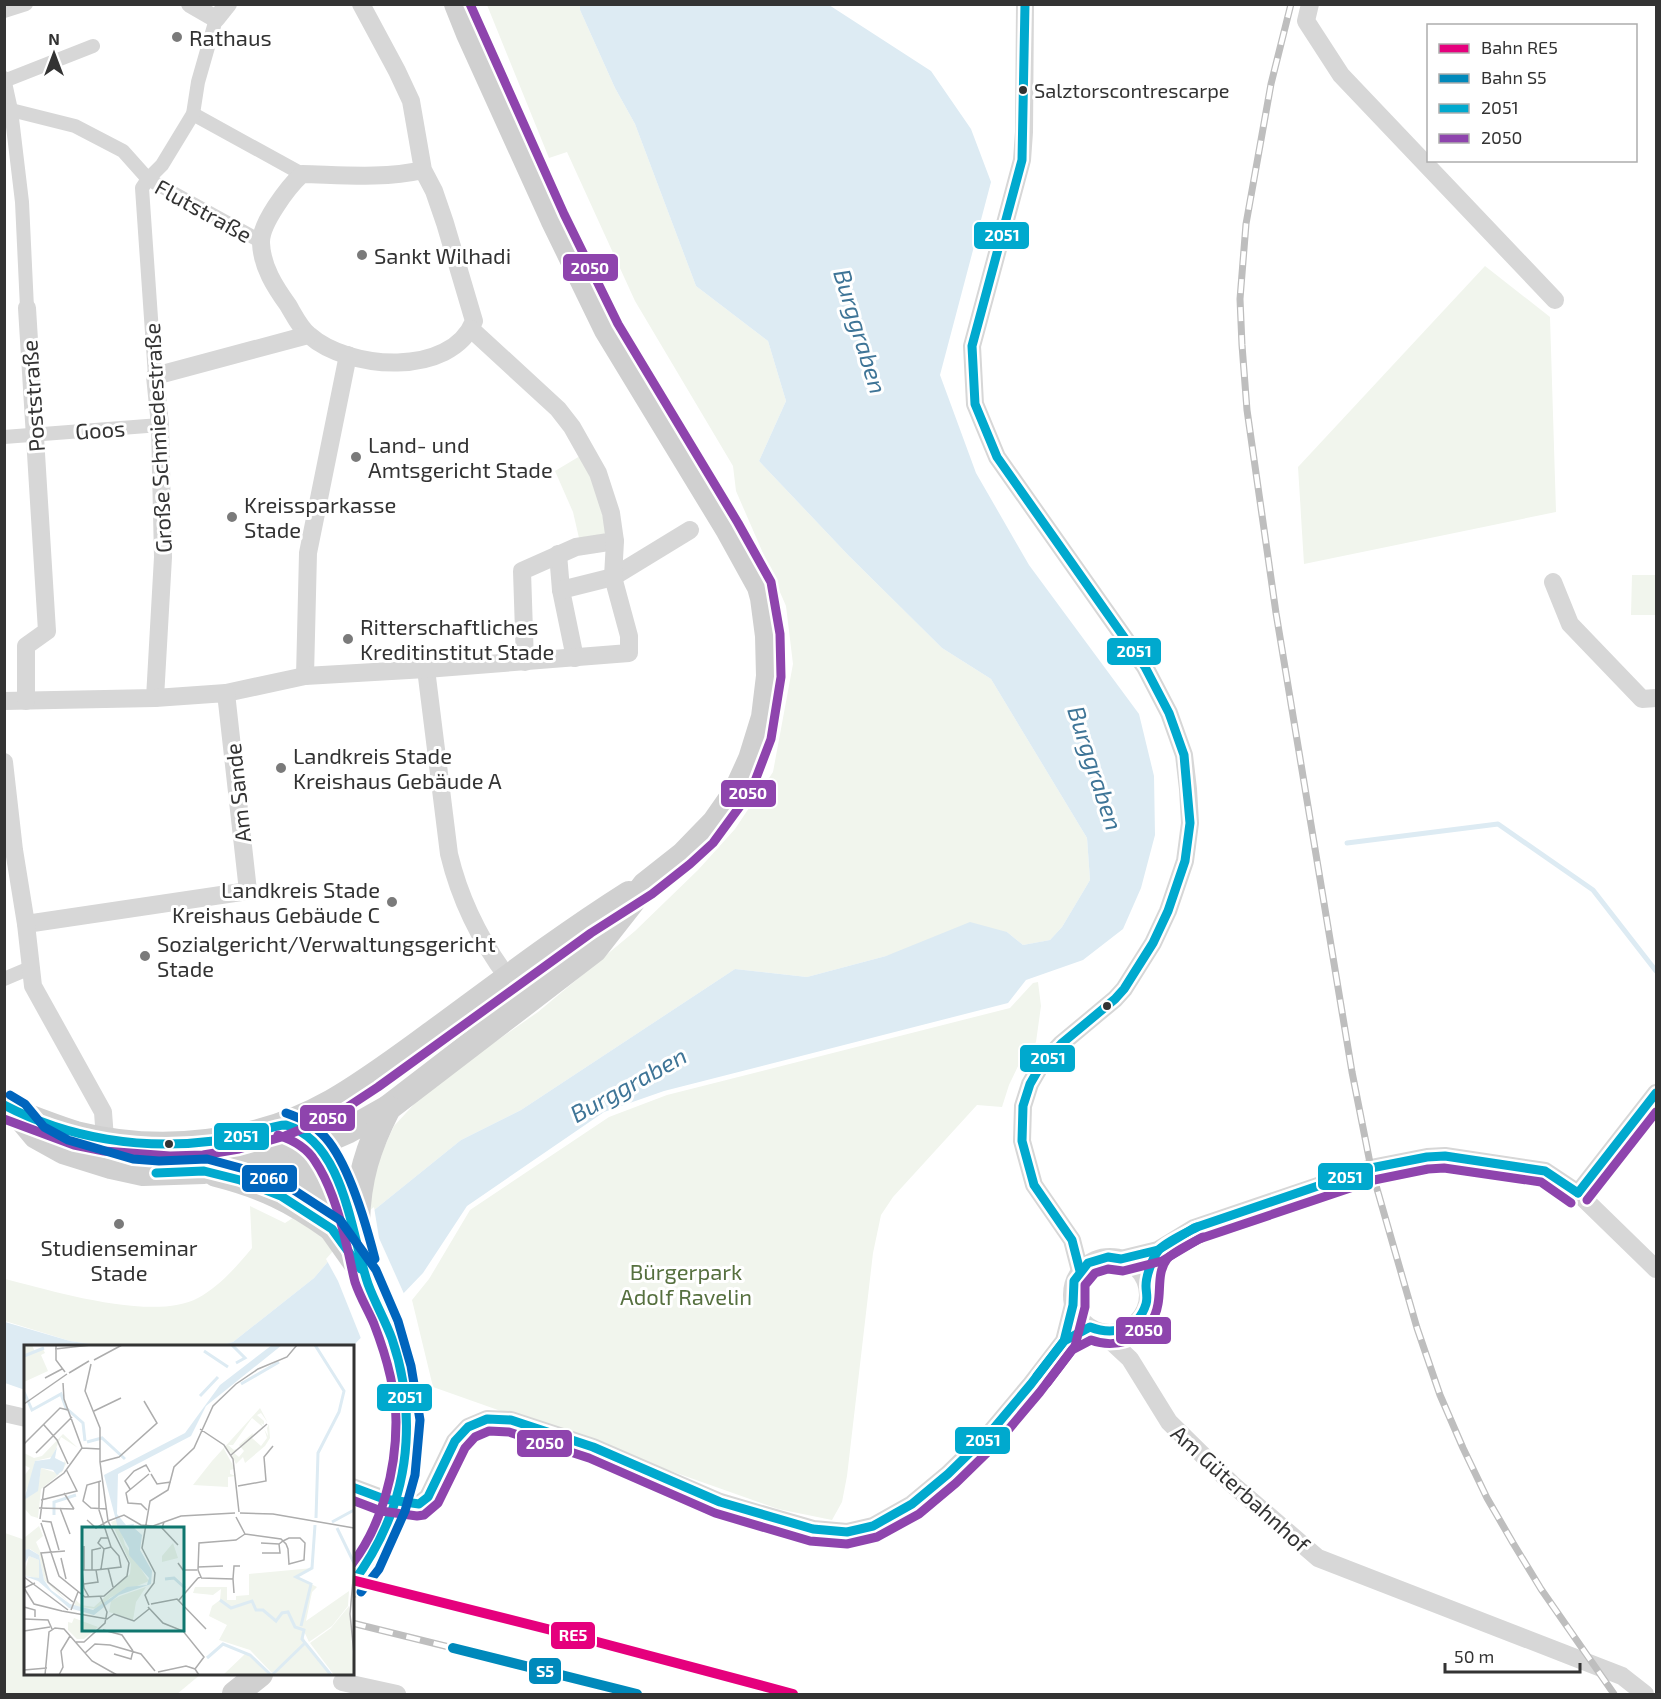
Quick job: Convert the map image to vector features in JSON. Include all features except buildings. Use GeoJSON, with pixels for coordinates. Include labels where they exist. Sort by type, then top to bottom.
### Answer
{"type":"FeatureCollection","features":[{"type":"Feature","properties":{"kind":"main road"},"geometry":{"type":"LineString","coordinates":[[10,1109],[36,1136],[63,1151],[143,1173],[204,1171],[254,1164],[301,1138],[322,1107],[372,1077],[584,923],[645,885],[683,855],[704,835],[736,792],[751,759],[764,717],[769,676],[768,636],[764,598],[760,587],[728,529],[607,330],[553,219],[457,4]]}},
{"type":"Feature","properties":{"kind":"main road"},"geometry":{"type":"LineString","coordinates":[[10,1109],[76,1133],[105,1139],[170,1144],[201,1143],[237,1137],[301,1138],[349,1130],[387,1108],[594,950],[645,885]]}},
{"type":"Feature","properties":{"kind":"main road"},"geometry":{"type":"LineString","coordinates":[[508,978],[525,1003]]}},
{"type":"Feature","properties":{"kind":"main road"},"geometry":{"type":"LineString","coordinates":[[357,1236],[359,1189],[366,1158],[369,1146],[387,1108]]}},
{"type":"Feature","properties":{"kind":"main road"},"geometry":{"type":"LineString","coordinates":[[301,1138],[326,1156],[333,1173],[357,1236],[366,1277],[395,1348],[406,1404],[407,1438],[400,1490],[391,1516],[369,1563],[354,1582]]}},
{"type":"Feature","properties":{"kind":"main road"},"geometry":{"type":"LineString","coordinates":[[301,1138],[303,1166],[310,1183],[332,1229],[366,1277]]}},
{"type":"Feature","properties":{"kind":"main road"},"geometry":{"type":"LineString","coordinates":[[204,1171],[240,1180],[281,1196],[332,1229]]}},
{"type":"Feature","properties":{"kind":"main road"},"geometry":{"type":"LineString","coordinates":[[235,1695],[259,1675]]}},
{"type":"Feature","properties":{"kind":"street"},"geometry":{"type":"LineString","coordinates":[[4,11],[26,4]]}},
{"type":"Feature","properties":{"kind":"street"},"geometry":{"type":"LineString","coordinates":[[190,4],[216,19]]}},
{"type":"Feature","properties":{"kind":"street"},"geometry":{"type":"LineString","coordinates":[[148,178],[162,165],[193,114],[198,82],[216,19],[228,4]]}},
{"type":"Feature","properties":{"kind":"street"},"geometry":{"type":"LineString","coordinates":[[302,174],[280,199],[260,241],[263,258],[276,290],[308,335],[327,347],[348,355],[366,361],[387,363],[424,360],[454,346],[471,329],[474,321],[445,223],[434,191],[423,170],[411,101],[361,4]]}},
{"type":"Feature","properties":{"kind":"street"},"geometry":{"type":"LineString","coordinates":[[1025,4],[1022,160],[972,346],[975,404],[997,457],[1145,667],[1168,713],[1184,755],[1190,823],[1185,861],[1168,911],[1153,943],[1115,999],[1061,1044],[1046,1060],[1026,1094],[1022,1114],[1022,1141],[1034,1185],[1072,1240],[1080,1271]]}},
{"type":"Feature","properties":{"kind":"street"},"geometry":{"type":"LineString","coordinates":[[1310,4],[1306,21],[1341,75],[1555,300]]}},
{"type":"Feature","properties":{"kind":"street"},"geometry":{"type":"LineString","coordinates":[[5,80],[93,46]]}},
{"type":"Feature","properties":{"kind":"street","name":"Poststraße"},"geometry":{"type":"LineString","coordinates":[[5,80],[22,202],[47,631],[26,646],[26,701]]}},
{"type":"Feature","properties":{"kind":"street","name":"Flutstraße"},"geometry":{"type":"LineString","coordinates":[[10,110],[75,126],[123,151],[148,178],[260,241]]}},
{"type":"Feature","properties":{"kind":"street"},"geometry":{"type":"LineString","coordinates":[[193,114],[302,174],[378,177],[423,170]]}},
{"type":"Feature","properties":{"kind":"street","name":"Große Schmiedestraße"},"geometry":{"type":"LineString","coordinates":[[148,178],[142,188],[160,425],[163,557],[155,698]]}},
{"type":"Feature","properties":{"kind":"street"},"geometry":{"type":"LineString","coordinates":[[4,701],[155,698],[226,693],[304,676],[628,653],[629,636],[612,577],[615,542],[610,513],[598,473],[572,427],[558,409],[471,329]]}},
{"type":"Feature","properties":{"kind":"street"},"geometry":{"type":"LineString","coordinates":[[155,376],[308,335]]}},
{"type":"Feature","properties":{"kind":"street"},"geometry":{"type":"LineString","coordinates":[[304,676],[308,553],[348,355]]}},
{"type":"Feature","properties":{"kind":"street","name":"Goos"},"geometry":{"type":"LineString","coordinates":[[4,437],[160,425]]}},
{"type":"Feature","properties":{"kind":"street"},"geometry":{"type":"LineString","coordinates":[[561,590],[612,577],[690,530]]}},
{"type":"Feature","properties":{"kind":"street"},"geometry":{"type":"LineString","coordinates":[[525,662],[522,570],[576,548],[615,542]]}},
{"type":"Feature","properties":{"kind":"street"},"geometry":{"type":"LineString","coordinates":[[558,554],[561,590],[575,658]]}},
{"type":"Feature","properties":{"kind":"street"},"geometry":{"type":"LineString","coordinates":[[1553,582],[1570,624],[1642,699],[1656,698]]}},
{"type":"Feature","properties":{"kind":"street"},"geometry":{"type":"LineString","coordinates":[[426,669],[449,854],[454,874],[468,914],[486,948],[508,978]]}},
{"type":"Feature","properties":{"kind":"street","name":"Am Sande"},"geometry":{"type":"LineString","coordinates":[[26,924],[248,891],[226,693]]}},
{"type":"Feature","properties":{"kind":"street"},"geometry":{"type":"LineString","coordinates":[[4,762],[9,851],[26,924],[33,986],[103,1112],[105,1139]]}},
{"type":"Feature","properties":{"kind":"street"},"geometry":{"type":"LineString","coordinates":[[4,979],[30,968]]}},
{"type":"Feature","properties":{"kind":"street"},"geometry":{"type":"LineString","coordinates":[[1578,1193],[1656,1094]]}},
{"type":"Feature","properties":{"kind":"street"},"geometry":{"type":"LineString","coordinates":[[354,1487],[384,1499],[419,1503],[428,1497],[455,1441],[468,1427],[487,1419],[511,1420],[592,1447],[720,1502],[813,1529],[847,1532],[873,1526],[912,1504],[948,1474],[989,1434],[1031,1384],[1064,1341],[1073,1305],[1074,1281],[1088,1263],[1158,1250],[1194,1228],[1371,1168],[1427,1157],[1445,1155],[1545,1171],[1578,1193],[1656,1269]]}},
{"type":"Feature","properties":{"kind":"street"},"geometry":{"type":"LineString","coordinates":[[1072,1240],[1136,1267],[1146,1286]]}},
{"type":"Feature","properties":{"kind":"street"},"geometry":{"type":"LineString","coordinates":[[1131,1359],[1139,1318],[1146,1305],[1146,1286],[1158,1250]]}},
{"type":"Feature","properties":{"kind":"street"},"geometry":{"type":"LineString","coordinates":[[1073,1305],[1081,1320],[1096,1330]]}},
{"type":"Feature","properties":{"kind":"street"},"geometry":{"type":"LineString","coordinates":[[1064,1341],[1096,1330],[1120,1331],[1139,1318]]}},
{"type":"Feature","properties":{"kind":"street","name":"Am Güterbahnhof"},"geometry":{"type":"LineString","coordinates":[[1096,1330],[1131,1359],[1168,1422],[1232,1484],[1318,1558],[1622,1676],[1645,1695]]}},
{"type":"Feature","properties":{"kind":"street"},"geometry":{"type":"LineString","coordinates":[[4,1413],[24,1418]]}},
{"type":"Feature","properties":{"kind":"street"},"geometry":{"type":"LineString","coordinates":[[342,1682],[397,1695]]}},
{"type":"Feature","properties":{"kind":"green space"},"geometry":{"type":"Polygon","coordinates":[[[487,5],[580,5],[580,10],[615,88],[635,124],[696,286],[768,341],[786,401],[759,461],[849,556],[942,648],[991,679],[1087,838],[1090,880],[1062,927],[1050,940],[1023,945],[1007,932],[886,956],[807,977],[735,969],[521,1110],[461,1140],[368,1215],[314,1278],[233,1342],[222,1345],[97,1345],[70,1341],[5,1321],[5,1279],[76,1297],[130,1306],[179,1305],[198,1298],[213,1288],[252,1248],[250,1206],[285,1223],[377,1163],[394,1126],[429,1088],[538,1012],[635,931],[698,870],[735,829],[773,772],[793,664],[786,606],[736,491],[733,466],[635,301],[567,152],[549,158],[487,5]]]}},
{"type":"Feature","properties":{"kind":"green space"},"geometry":{"type":"Polygon","coordinates":[[[1485,266],[1550,317],[1556,512],[1304,564],[1298,467],[1485,266]]]}},
{"type":"Feature","properties":{"kind":"green space"},"geometry":{"type":"Polygon","coordinates":[[[580,456],[596,486],[606,532],[602,536],[579,538],[573,512],[555,471],[580,456]]]}},
{"type":"Feature","properties":{"kind":"green space"},"geometry":{"type":"Polygon","coordinates":[[[1632,575],[1656,575],[1656,615],[1631,615],[1632,575]]]}},
{"type":"Feature","properties":{"kind":"green space","name":"Bürgerpark Adolf Ravelin"},"geometry":{"type":"Polygon","coordinates":[[[1038,982],[1041,1006],[1036,1042],[1020,1062],[1002,1107],[977,1105],[893,1197],[881,1215],[873,1253],[847,1476],[842,1502],[832,1520],[778,1509],[433,1387],[412,1300],[429,1279],[470,1210],[609,1117],[667,1095],[1010,1008],[1033,983],[1038,982]]]}},
{"type":"Feature","properties":{"kind":"green space"},"geometry":{"type":"Polygon","coordinates":[[[5,1533],[24,1540],[24,1675],[200,1675],[177,1694],[5,1694],[5,1533]]]}},
{"type":"Feature","properties":{"kind":"water","name":"Burggraben"},"geometry":{"type":"Polygon","coordinates":[[[580,4],[829,5],[931,71],[971,129],[991,182],[940,375],[976,473],[1029,565],[1139,714],[1154,776],[1155,835],[1141,888],[1123,929],[1083,960],[1026,980],[1008,1003],[664,1091],[604,1112],[467,1206],[423,1273],[354,1345],[222,1345],[233,1342],[314,1278],[368,1215],[461,1140],[521,1110],[735,969],[807,977],[886,956],[970,922],[1007,932],[1023,945],[1050,940],[1062,927],[1090,880],[1087,838],[991,679],[942,648],[849,556],[759,461],[786,401],[768,341],[696,286],[635,124],[615,88],[580,10],[580,4]]]}},
{"type":"Feature","properties":{"kind":"water"},"geometry":{"type":"Polygon","coordinates":[[[5,1322],[70,1341],[97,1345],[24,1345],[24,1390],[5,1383],[5,1322]]]}},
{"type":"Feature","properties":{"kind":"pier"},"geometry":{"type":"Polygon","coordinates":[[[374,1207],[379,1238],[405,1296],[362,1341],[338,1281],[326,1259],[366,1213],[374,1207]]]}},
{"type":"Feature","properties":{"kind":"waterway"},"geometry":{"type":"LineString","coordinates":[[1347,843],[1498,824],[1593,890],[1656,971]]}},
{"type":"Feature","properties":{"kind":"railway"},"geometry":{"type":"LineString","coordinates":[[1291,4],[1271,84],[1246,224],[1240,299],[1242,345],[1247,410],[1276,613],[1352,1072],[1371,1168],[1417,1328],[1440,1395],[1487,1498],[1513,1543],[1541,1589],[1614,1694]]}},
{"type":"Feature","properties":{"kind":"railway"},"geometry":{"type":"LineString","coordinates":[[354,1623],[453,1648]]}},
{"type":"Feature","properties":{"kind":"rail line","name":"RE5"},"geometry":{"type":"LineString","coordinates":[[354,1581],[793,1694]]}},
{"type":"Feature","properties":{"kind":"rail line","name":"S5"},"geometry":{"type":"LineString","coordinates":[[453,1648],[637,1694]]}},
{"type":"Feature","properties":{"kind":"transit line","name":"2050"},"geometry":{"type":"LineString","coordinates":[[4,1119],[74,1145],[104,1151],[170,1156],[203,1155],[239,1149],[285,1136],[337,1114],[378,1087],[591,933],[652,894],[690,864],[713,843],[746,798],[755,781],[771,739],[781,677],[780,634],[771,582],[618,324],[564,214],[470,4]]}},
{"type":"Feature","properties":{"kind":"transit line","name":"2051"},"geometry":{"type":"LineString","coordinates":[[1025,4],[1022,160],[972,346],[975,404],[997,457],[1145,667],[1169,713],[1184,755],[1190,823],[1185,861],[1168,911],[1153,943],[1124,989],[1115,999],[1061,1044],[1041,1065],[1030,1084],[1023,1106],[1022,1141],[1034,1185],[1072,1240],[1080,1271]]}},
{"type":"Feature","properties":{"kind":"transit line","name":"2051"},"geometry":{"type":"LineString","coordinates":[[1578,1193],[1656,1093]]}},
{"type":"Feature","properties":{"kind":"transit line","name":"2060"},"geometry":{"type":"LineString","coordinates":[[10,1095],[25,1104],[44,1127],[68,1140],[133,1159],[159,1161],[207,1159],[244,1169],[286,1185],[340,1220],[376,1270],[398,1321],[411,1366],[420,1420],[415,1475],[405,1511],[379,1569],[361,1592]]}},
{"type":"Feature","properties":{"kind":"transit line","name":"2051"},"geometry":{"type":"LineString","coordinates":[[4,1105],[29,1117],[80,1134],[133,1143],[214,1141],[245,1136],[286,1125],[306,1135],[321,1151],[333,1170],[343,1193],[368,1284],[392,1339],[402,1377],[405,1403],[406,1442],[396,1499],[374,1551],[354,1581]]}},
{"type":"Feature","properties":{"kind":"transit line","name":"2050"},"geometry":{"type":"LineString","coordinates":[[1587,1200],[1656,1112]]}},
{"type":"Feature","properties":{"kind":"transit line","name":"2060"},"geometry":{"type":"LineString","coordinates":[[286,1113],[306,1121],[318,1130],[340,1159],[355,1193],[375,1259]]}},
{"type":"Feature","properties":{"kind":"transit line","name":"2050"},"geometry":{"type":"LineString","coordinates":[[278,1135],[304,1148],[315,1161],[325,1180],[342,1225],[355,1282],[374,1324],[392,1385],[396,1422],[390,1478],[372,1532],[354,1561]]}},
{"type":"Feature","properties":{"kind":"transit line","name":"2051"},"geometry":{"type":"LineString","coordinates":[[354,1488],[384,1499],[419,1504],[428,1497],[455,1441],[468,1427],[487,1419],[511,1420],[593,1447],[720,1502],[813,1529],[847,1532],[873,1526],[912,1504],[948,1474],[989,1434],[1031,1384],[1064,1341],[1073,1305],[1074,1281],[1088,1263],[1108,1257],[1121,1259],[1158,1250],[1194,1228],[1371,1168],[1427,1157],[1445,1156],[1545,1171],[1578,1193]]}},
{"type":"Feature","properties":{"kind":"transit line","name":"2050"},"geometry":{"type":"LineString","coordinates":[[354,1501],[381,1511],[424,1515],[438,1503],[465,1448],[475,1437],[489,1431],[509,1432],[589,1458],[715,1513],[810,1541],[847,1544],[877,1537],[919,1514],[956,1483],[998,1442],[1040,1392],[1075,1346],[1085,1307],[1085,1285],[1095,1273],[1108,1269],[1123,1271],[1162,1261],[1199,1239],[1374,1180],[1428,1169],[1444,1168],[1541,1182],[1571,1203]]}},
{"type":"Feature","properties":{"kind":"transit line","name":"2051"},"geometry":{"type":"LineString","coordinates":[[156,1173],[204,1171],[240,1180],[281,1196],[332,1229],[361,1269]]}},
{"type":"Feature","properties":{"kind":"transit line","name":"2051"},"geometry":{"type":"LineString","coordinates":[[1037,1376],[1064,1341],[1090,1327],[1116,1331],[1124,1329],[1137,1320],[1146,1304],[1147,1277],[1156,1254],[1165,1245],[1197,1227]]}},
{"type":"Feature","properties":{"kind":"transit line","name":"2050"},"geometry":{"type":"LineString","coordinates":[[1047,1383],[1072,1350],[1091,1340],[1102,1343],[1124,1342],[1142,1332],[1155,1315],[1161,1275],[1167,1259],[1203,1237]]}},
{"type":"Feature","properties":{"kind":"place","name":"Rathaus"},"geometry":{"type":"Point","coordinates":[177,37]}},
{"type":"Feature","properties":{"kind":"place","name":"Salztorscontrescarpe"},"geometry":{"type":"Point","coordinates":[1023,90]}},
{"type":"Feature","properties":{"kind":"place","name":"Sankt Wilhadi"},"geometry":{"type":"Point","coordinates":[362,255]}},
{"type":"Feature","properties":{"kind":"place","name":"Land- und Amtsgericht Stade"},"geometry":{"type":"Point","coordinates":[356,457]}},
{"type":"Feature","properties":{"kind":"place","name":"Kreissparkasse Stade"},"geometry":{"type":"Point","coordinates":[232,517]}},
{"type":"Feature","properties":{"kind":"place","name":"Ritterschaftliches Kreditinstitut Stade"},"geometry":{"type":"Point","coordinates":[348,639]}},
{"type":"Feature","properties":{"kind":"place","name":"Landkreis Stade Kreishaus Gebäude A"},"geometry":{"type":"Point","coordinates":[281,768]}},
{"type":"Feature","properties":{"kind":"place","name":"Landkreis Stade Kreishaus Gebäude C"},"geometry":{"type":"Point","coordinates":[392,902]}},
{"type":"Feature","properties":{"kind":"place","name":"Sozialgericht/Verwaltungsgericht Stade"},"geometry":{"type":"Point","coordinates":[145,956]}},
{"type":"Feature","properties":{"kind":"place","name":"Studienseminar Stade"},"geometry":{"type":"Point","coordinates":[119,1224]}}]}
